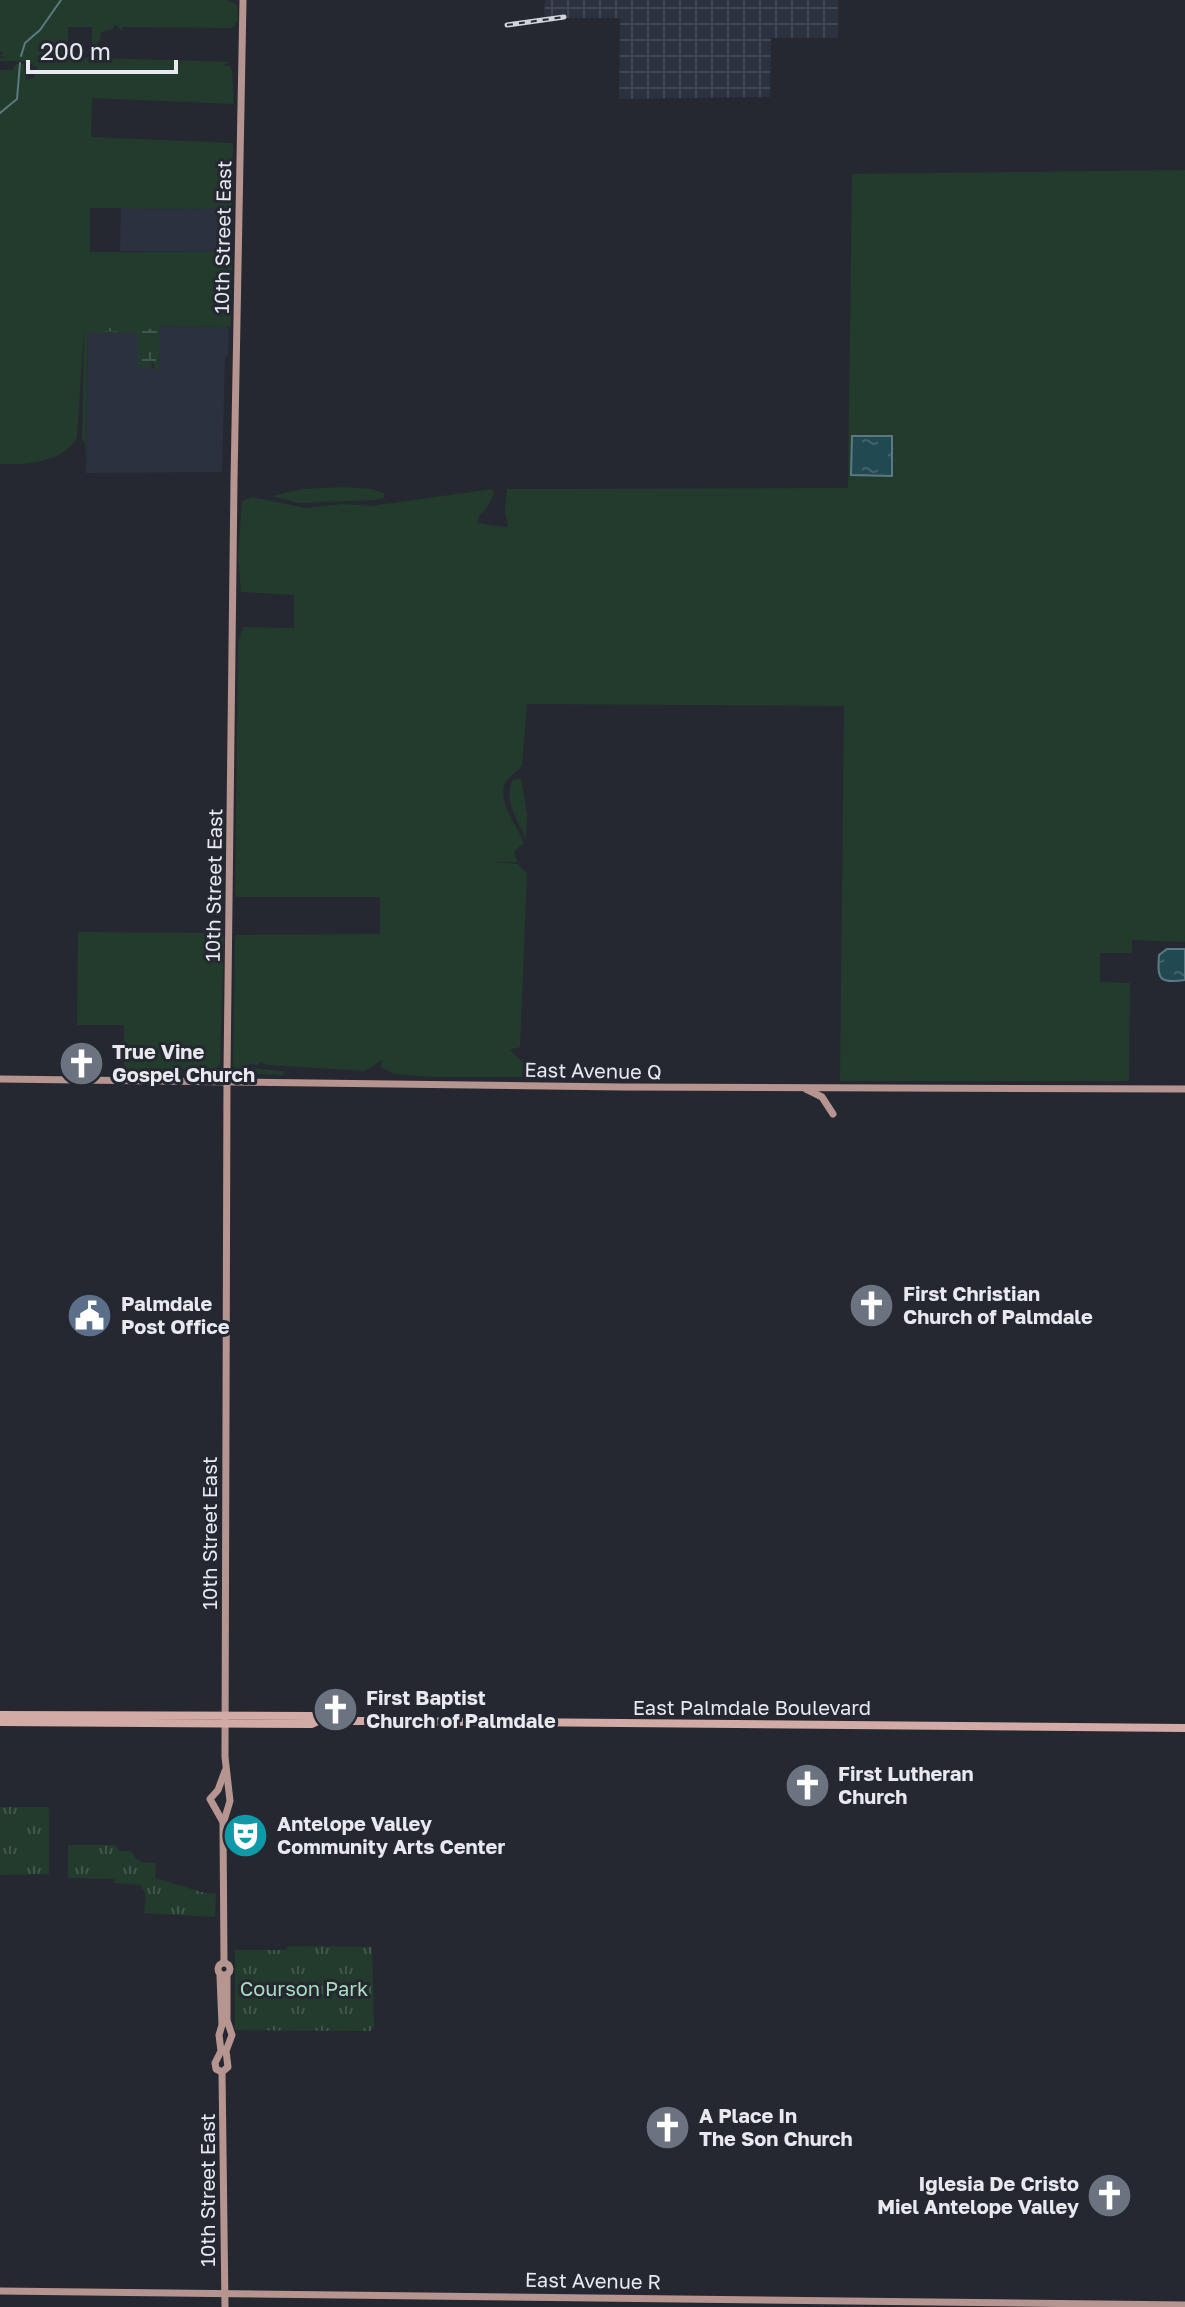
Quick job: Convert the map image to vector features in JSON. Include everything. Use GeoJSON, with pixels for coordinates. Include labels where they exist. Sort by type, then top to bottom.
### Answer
{"type":"FeatureCollection","features":[{"type":"Feature","properties":{"kind":"highway","name":"East Palmdale Boulevard"},"geometry":{"type":"LineString","coordinates":[[0,1715],[225,1720]]}},
{"type":"Feature","properties":{"kind":"highway","name":"East Palmdale Boulevard"},"geometry":{"type":"LineString","coordinates":[[0,1722],[311,1716],[318,1721],[1185,1728]]}},
{"type":"Feature","properties":{"kind":"main road","name":"10th Street East"},"geometry":{"type":"LineString","coordinates":[[228,1795],[225,1771],[227,1081],[243,0]]}},
{"type":"Feature","properties":{"kind":"main road","name":"East Avenue Q"},"geometry":{"type":"LineString","coordinates":[[0,1079],[1185,1089]]}},
{"type":"Feature","properties":{"kind":"main road"},"geometry":{"type":"LineString","coordinates":[[805,1088],[822,1097],[833,1114]]}},
{"type":"Feature","properties":{"kind":"main road","name":"10th Street East"},"geometry":{"type":"LineString","coordinates":[[218,1790],[225,1771]]}},
{"type":"Feature","properties":{"kind":"main road"},"geometry":{"type":"LineString","coordinates":[[218,1790],[228,1795],[230,1801],[223,1824],[210,1799],[218,1790]]}},
{"type":"Feature","properties":{"kind":"main road"},"geometry":{"type":"LineString","coordinates":[[217,1809],[227,1807]]}},
{"type":"Feature","properties":{"kind":"main road","name":"10th Street East"},"geometry":{"type":"LineString","coordinates":[[223,1824],[224,1962],[229,1966],[224,1976],[222,2060],[215,2067],[222,2072],[225,2307]]}},
{"type":"Feature","properties":{"kind":"main road","name":"East Avenue R"},"geometry":{"type":"LineString","coordinates":[[0,2291],[1185,2305]]}},
{"type":"Feature","properties":{"kind":"shaded area"},"geometry":{"type":"Polygon","coordinates":[[[545,0],[838,0],[838,38],[771,38],[770,97],[619,99],[620,18],[544,18],[545,0]]]}},
{"type":"Feature","properties":{"kind":"shaded area"},"geometry":{"type":"Polygon","coordinates":[[[121,208],[232,209],[230,252],[120,251],[121,208]]]}},
{"type":"Feature","properties":{"kind":"shaded area"},"geometry":{"type":"Polygon","coordinates":[[[159,326],[226,327],[229,330],[228,355],[225,357],[222,472],[86,473],[88,333],[138,333],[150,367],[158,370],[159,326]]]}},
{"type":"Feature","properties":{"kind":"green space"},"geometry":{"type":"Polygon","coordinates":[[[0,0],[227,0],[237,5],[238,20],[233,28],[123,27],[122,31],[115,24],[113,29],[101,32],[100,40],[92,49],[92,27],[68,27],[68,54],[34,56],[231,62],[223,65],[230,66],[232,70],[234,104],[92,98],[91,137],[233,143],[232,209],[90,208],[90,252],[230,252],[231,327],[160,326],[159,370],[155,370],[154,363],[151,370],[150,367],[138,367],[138,333],[88,333],[86,460],[82,439],[84,327],[77,438],[63,453],[43,461],[0,464],[0,70],[12,70],[16,64],[24,64],[26,80],[34,78],[37,67],[24,61],[0,61],[0,58],[7,57],[0,56],[3,53],[0,51],[0,0]]]}},
{"type":"Feature","properties":{"kind":"green space"},"geometry":{"type":"Polygon","coordinates":[[[1185,170],[1185,942],[1132,940],[1132,953],[1100,953],[1100,982],[1130,983],[1129,1081],[840,1081],[844,706],[527,704],[522,765],[506,781],[503,791],[506,806],[524,843],[514,851],[517,862],[493,862],[518,864],[527,874],[520,1047],[510,1050],[523,1060],[522,1077],[394,1074],[381,1067],[382,1060],[365,1071],[260,1062],[258,1065],[249,1064],[249,1068],[283,1071],[284,1075],[241,1073],[233,1066],[235,935],[380,934],[380,897],[235,897],[238,642],[243,627],[294,628],[294,595],[241,592],[238,556],[242,501],[253,497],[305,508],[343,504],[371,506],[492,489],[492,498],[477,523],[505,527],[508,526],[505,511],[507,489],[848,488],[852,174],[1185,170]]]}},
{"type":"Feature","properties":{"kind":"green space"},"geometry":{"type":"Polygon","coordinates":[[[91,328],[157,329],[156,362],[141,361],[139,332],[91,331],[91,328]]]}},
{"type":"Feature","properties":{"kind":"green space"},"geometry":{"type":"Polygon","coordinates":[[[302,489],[372,489],[385,494],[383,498],[375,500],[299,503],[272,496],[302,489]]]}},
{"type":"Feature","properties":{"kind":"green space"},"geometry":{"type":"Polygon","coordinates":[[[521,778],[527,814],[526,839],[509,795],[513,780],[521,778]]]}},
{"type":"Feature","properties":{"kind":"green space"},"geometry":{"type":"Polygon","coordinates":[[[78,932],[220,933],[224,937],[220,1065],[212,1071],[177,1068],[124,1071],[124,1025],[77,1025],[78,932]]]}},
{"type":"Feature","properties":{"kind":"green space"},"geometry":{"type":"Polygon","coordinates":[[[0,1807],[47,1807],[49,1874],[0,1875],[0,1807]]]}},
{"type":"Feature","properties":{"kind":"green space"},"geometry":{"type":"Polygon","coordinates":[[[68,1845],[115,1845],[119,1851],[131,1851],[141,1862],[156,1863],[155,1878],[208,1894],[216,1893],[215,1917],[144,1913],[146,1895],[140,1885],[115,1883],[114,1879],[68,1878],[68,1845]]]}},
{"type":"Feature","properties":{"kind":"green space","name":"Courson Park"},"geometry":{"type":"Polygon","coordinates":[[[288,1946],[372,1947],[374,2027],[370,2031],[235,2030],[235,1950],[286,1950],[288,1946]]]}},
{"type":"Feature","properties":{"kind":"water"},"geometry":{"type":"Polygon","coordinates":[[[852,436],[892,436],[892,476],[851,475],[852,436]]]}},
{"type":"Feature","properties":{"kind":"water"},"geometry":{"type":"Polygon","coordinates":[[[1167,949],[1185,949],[1185,980],[1170,981],[1159,975],[1159,955],[1167,949]]]}},
{"type":"Feature","properties":{"kind":"waterway"},"geometry":{"type":"LineString","coordinates":[[21,56],[25,43],[40,30],[61,0]]}},
{"type":"Feature","properties":{"kind":"waterway"},"geometry":{"type":"LineString","coordinates":[[0,113],[17,99],[20,63]]}},
{"type":"Feature","properties":{"kind":"railway"},"geometry":{"type":"LineString","coordinates":[[507,25],[564,17]]}},
{"type":"Feature","properties":{"kind":"place","name":"True Vine Gospel Church"},"geometry":{"type":"Point","coordinates":[81,1063]}},
{"type":"Feature","properties":{"kind":"place","name":"First Christian Church of Palmdale"},"geometry":{"type":"Point","coordinates":[872,1306]}},
{"type":"Feature","properties":{"kind":"place","name":"Palmdale Post Office"},"geometry":{"type":"Point","coordinates":[90,1316]}},
{"type":"Feature","properties":{"kind":"place","name":"First Baptist Church of Palmdale"},"geometry":{"type":"Point","coordinates":[335,1709]}},
{"type":"Feature","properties":{"kind":"place","name":"First Lutheran Church"},"geometry":{"type":"Point","coordinates":[807,1786]}},
{"type":"Feature","properties":{"kind":"place","name":"Antelope Valley Community Arts Center"},"geometry":{"type":"Point","coordinates":[246,1835]}},
{"type":"Feature","properties":{"kind":"place","name":"A Place In The Son Church"},"geometry":{"type":"Point","coordinates":[668,2127]}},
{"type":"Feature","properties":{"kind":"place","name":"Iglesia De Cristo Miel Antelope Valley"},"geometry":{"type":"Point","coordinates":[1110,2196]}}]}
